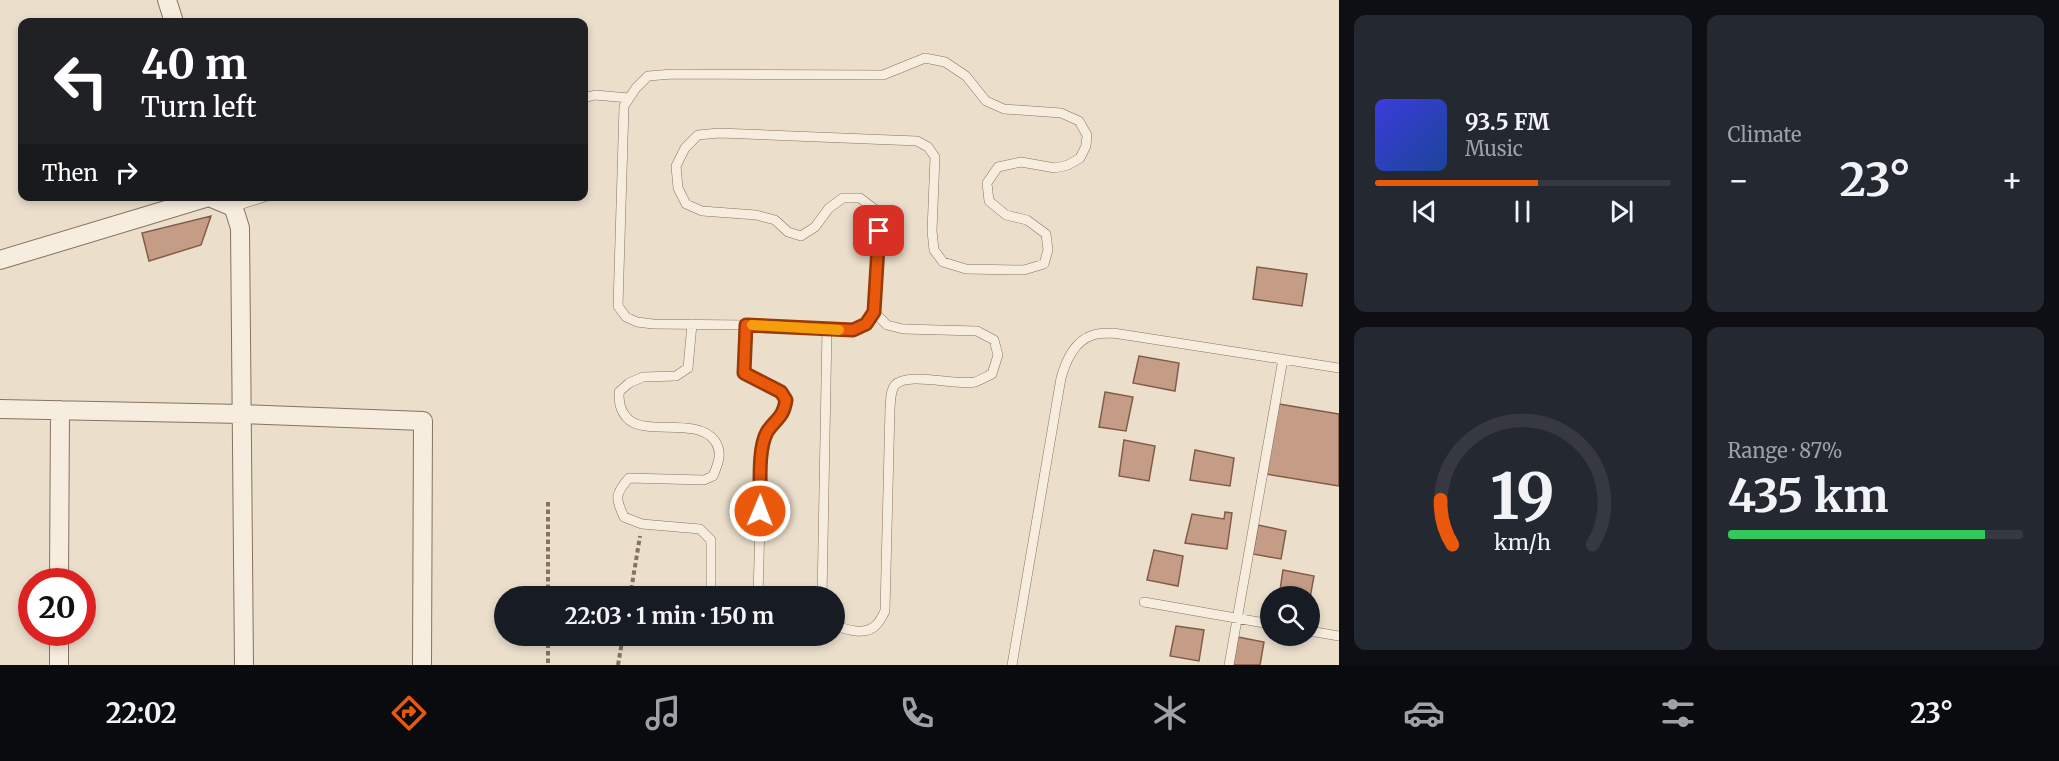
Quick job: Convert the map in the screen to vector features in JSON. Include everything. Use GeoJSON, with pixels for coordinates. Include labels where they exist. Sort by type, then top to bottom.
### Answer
{"type":"FeatureCollection","features":[{"type":"Feature","properties":{"kind":"street"},"geometry":{"type":"LineString","coordinates":[[167,0],[173,18]]}},
{"type":"Feature","properties":{"kind":"street"},"geometry":{"type":"LineString","coordinates":[[0,260],[196,201]]}},
{"type":"Feature","properties":{"kind":"street"},"geometry":{"type":"LineString","coordinates":[[232,202],[240,228],[244,665]]}},
{"type":"Feature","properties":{"kind":"street"},"geometry":{"type":"LineString","coordinates":[[0,409],[242,414],[423,421],[422,665]]}},
{"type":"Feature","properties":{"kind":"street"},"geometry":{"type":"LineString","coordinates":[[59,568],[60,410]]}},
{"type":"Feature","properties":{"kind":"street"},"geometry":{"type":"LineString","coordinates":[[59,646],[59,665]]}},
{"type":"Feature","properties":{"kind":"lane"},"geometry":{"type":"LineString","coordinates":[[925,58],[945,62],[966,76],[986,101],[1004,109],[1062,113],[1079,121],[1087,135],[1086,146],[1080,158],[1068,165],[1055,168],[1021,162],[998,167],[987,183],[989,201],[1006,215],[1027,220],[1046,234],[1048,250],[1044,264],[1024,270],[966,269],[942,262],[934,250],[935,156],[928,147],[917,141],[719,133],[698,135],[685,148],[676,166],[678,188],[686,204],[702,211],[775,220],[788,232],[801,236],[816,227],[829,208],[843,198],[860,198],[877,211],[879,231],[874,312],[866,324],[853,330],[653,324],[626,318],[618,306],[622,124],[624,106],[629,98],[648,76],[674,74],[883,75],[925,58]]}},
{"type":"Feature","properties":{"kind":"lane"},"geometry":{"type":"LineString","coordinates":[[588,97],[595,94],[629,98]]}},
{"type":"Feature","properties":{"kind":"lane"},"geometry":{"type":"LineString","coordinates":[[845,629],[868,631],[877,625],[885,611],[890,408],[891,393],[896,384],[902,380],[974,382],[992,374],[998,355],[994,340],[977,331],[903,329],[887,325],[874,312]]}},
{"type":"Feature","properties":{"kind":"lane"},"geometry":{"type":"LineString","coordinates":[[693,324],[688,368],[676,376],[644,377],[629,383],[619,392],[619,406],[628,420],[644,425],[702,430],[711,435],[719,446],[720,461],[713,476],[704,480],[629,478],[618,490],[617,503],[624,517],[642,524],[700,529],[711,540],[711,586]]}},
{"type":"Feature","properties":{"kind":"lane"},"geometry":{"type":"LineString","coordinates":[[746,325],[744,373],[781,392],[786,400],[784,413],[767,431],[762,447],[758,586]]}},
{"type":"Feature","properties":{"kind":"lane"},"geometry":{"type":"LineString","coordinates":[[822,586],[827,329]]}},
{"type":"Feature","properties":{"kind":"lane"},"geometry":{"type":"LineString","coordinates":[[1012,665],[1061,378],[1067,359],[1078,345],[1092,335],[1113,333],[1339,368]]}},
{"type":"Feature","properties":{"kind":"lane"},"geometry":{"type":"LineString","coordinates":[[1229,665],[1284,359]]}},
{"type":"Feature","properties":{"kind":"lane"},"geometry":{"type":"LineString","coordinates":[[1144,602],[1260,622]]}},
{"type":"Feature","properties":{"kind":"lane"},"geometry":{"type":"LineString","coordinates":[[1320,633],[1339,636]]}},
{"type":"Feature","properties":{"kind":"path"},"geometry":{"type":"LineString","coordinates":[[548,502],[548,586]]}},
{"type":"Feature","properties":{"kind":"path"},"geometry":{"type":"LineString","coordinates":[[632,586],[642,524]]}},
{"type":"Feature","properties":{"kind":"path"},"geometry":{"type":"LineString","coordinates":[[548,646],[548,665]]}},
{"type":"Feature","properties":{"kind":"path"},"geometry":{"type":"LineString","coordinates":[[618,665],[621,646]]}},
{"type":"Feature","properties":{"kind":"building"},"geometry":{"type":"Polygon","coordinates":[[[211,216],[201,245],[149,261],[142,233],[211,216]]]}},
{"type":"Feature","properties":{"kind":"building"},"geometry":{"type":"Polygon","coordinates":[[[1257,267],[1307,274],[1302,306],[1253,299],[1257,267]]]}},
{"type":"Feature","properties":{"kind":"building"},"geometry":{"type":"Polygon","coordinates":[[[1139,356],[1179,363],[1175,391],[1133,383],[1139,356]]]}},
{"type":"Feature","properties":{"kind":"building"},"geometry":{"type":"Polygon","coordinates":[[[1105,392],[1133,397],[1126,431],[1099,427],[1105,392]]]}},
{"type":"Feature","properties":{"kind":"building"},"geometry":{"type":"Polygon","coordinates":[[[1279,404],[1339,414],[1339,486],[1266,474],[1279,404]]]}},
{"type":"Feature","properties":{"kind":"building"},"geometry":{"type":"Polygon","coordinates":[[[1124,440],[1155,446],[1149,481],[1119,476],[1124,440]]]}},
{"type":"Feature","properties":{"kind":"building"},"geometry":{"type":"Polygon","coordinates":[[[1195,450],[1234,458],[1230,486],[1190,480],[1195,450]]]}},
{"type":"Feature","properties":{"kind":"building"},"geometry":{"type":"Polygon","coordinates":[[[1225,512],[1232,513],[1227,549],[1185,543],[1192,514],[1224,519],[1225,512]]]}},
{"type":"Feature","properties":{"kind":"building"},"geometry":{"type":"Polygon","coordinates":[[[1258,525],[1286,531],[1281,559],[1253,554],[1258,525]]]}},
{"type":"Feature","properties":{"kind":"building"},"geometry":{"type":"Polygon","coordinates":[[[1154,550],[1183,556],[1178,586],[1147,580],[1154,550]]]}},
{"type":"Feature","properties":{"kind":"building"},"geometry":{"type":"Polygon","coordinates":[[[1283,570],[1314,576],[1312,586],[1281,586],[1283,570]]]}},
{"type":"Feature","properties":{"kind":"building"},"geometry":{"type":"Polygon","coordinates":[[[1176,626],[1204,630],[1199,661],[1170,656],[1176,626]]]}},
{"type":"Feature","properties":{"kind":"building"},"geometry":{"type":"Polygon","coordinates":[[[1238,637],[1260,641],[1260,646],[1263,646],[1260,665],[1233,665],[1238,637]]]}},
{"type":"Feature","properties":{"kind":"slow traffic"},"geometry":{"type":"LineString","coordinates":[[752,325],[839,330]]}},
{"type":"Feature","properties":{"kind":"route"},"geometry":{"type":"LineString","coordinates":[[760,511],[762,447],[767,431],[784,413],[786,400],[781,392],[744,373],[746,325],[853,330],[866,324],[874,312],[879,231]]}}]}
